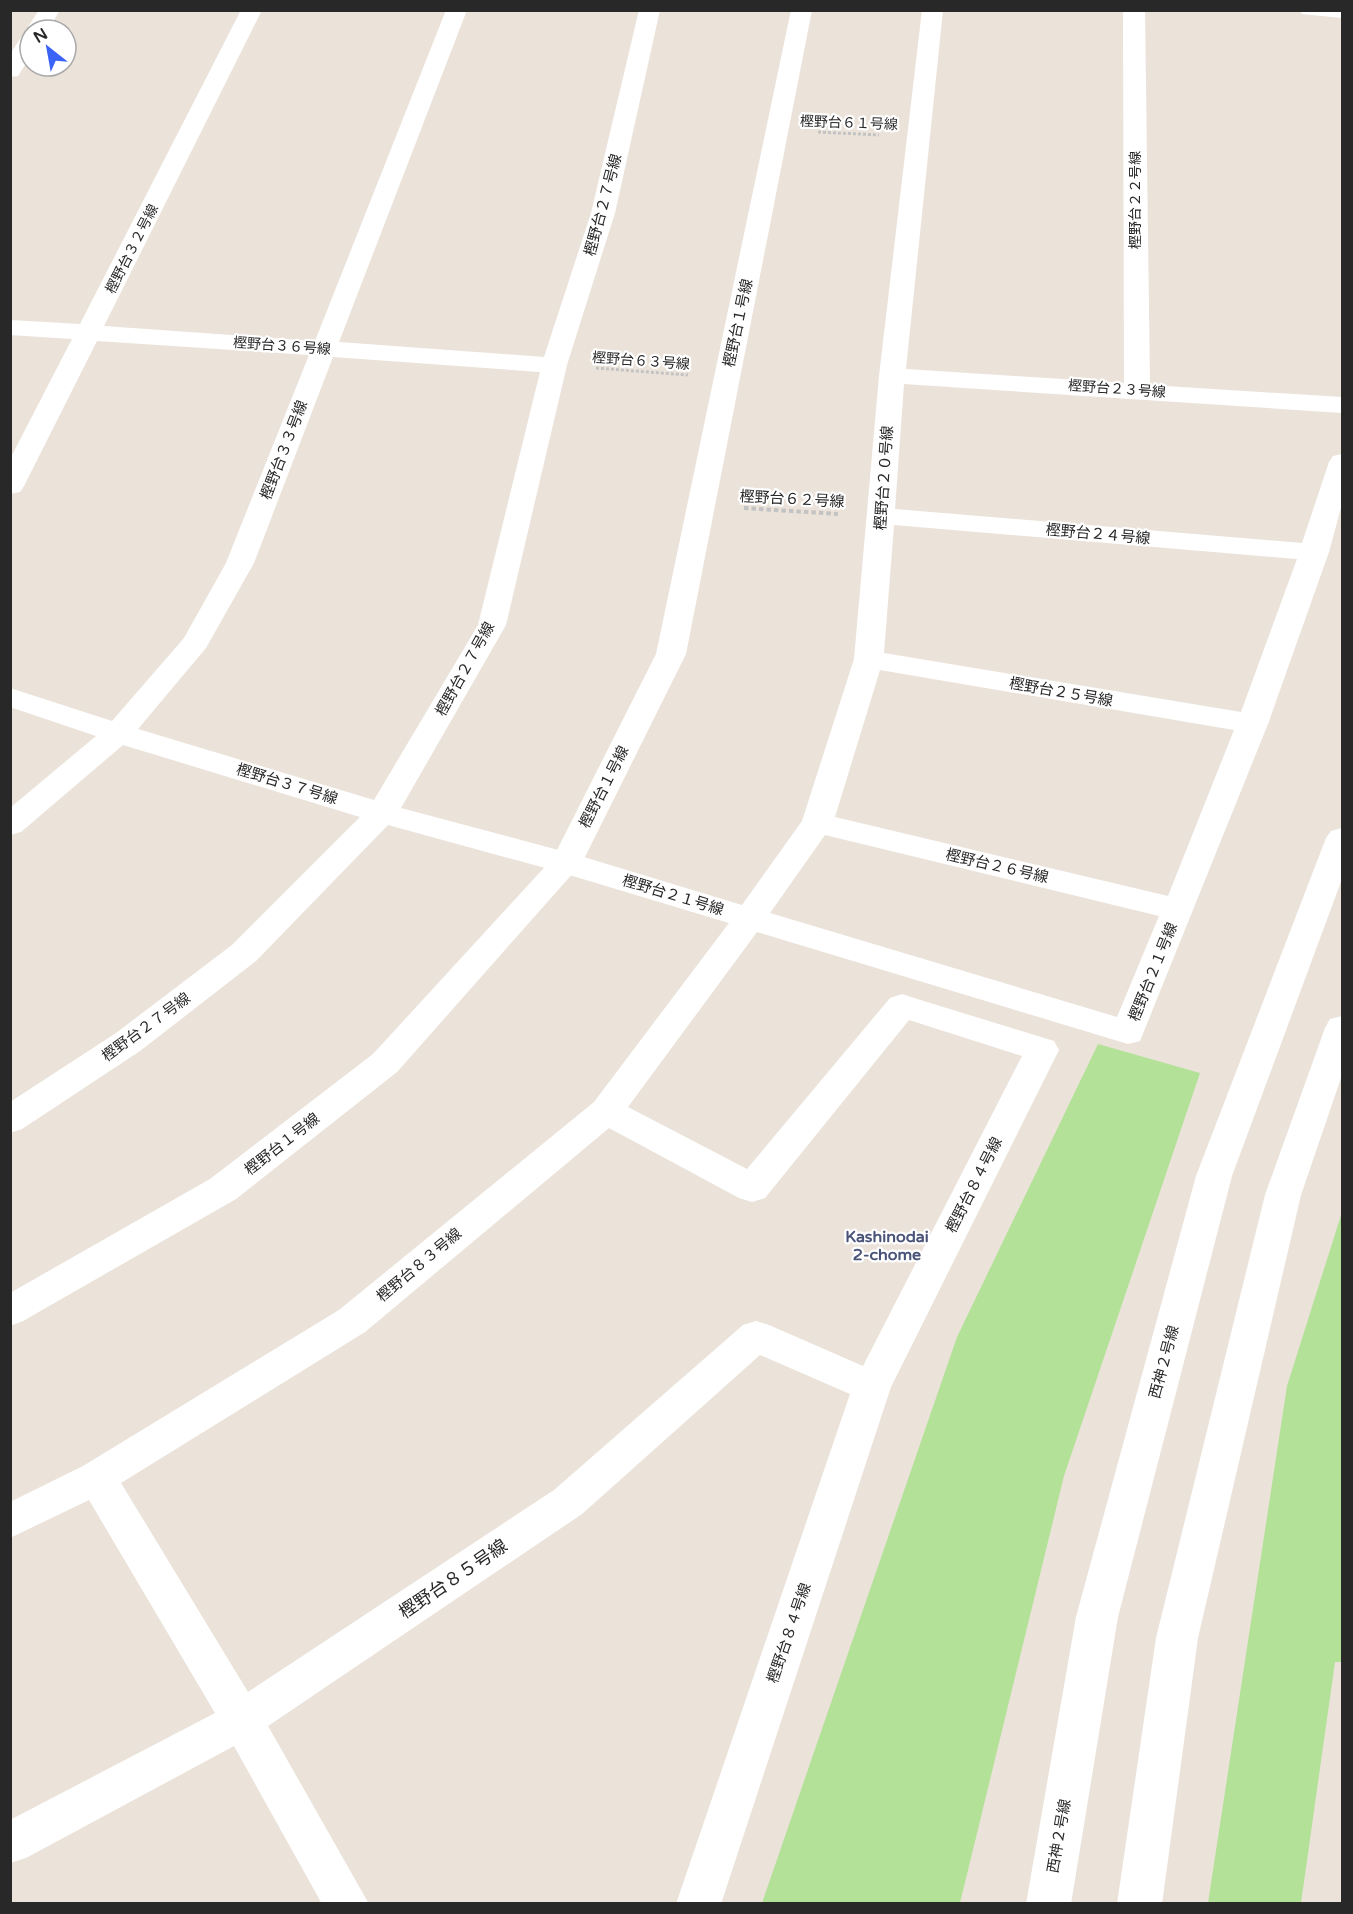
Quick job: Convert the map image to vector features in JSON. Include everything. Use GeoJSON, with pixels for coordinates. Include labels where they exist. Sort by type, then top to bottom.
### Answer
{"type":"FeatureCollection","features":[{"type":"Feature","properties":{"kind":"street","name":"樫野台３２号線"},"geometry":{"type":"LineString","coordinates":[[10,486],[90,333],[252,10]]}},
{"type":"Feature","properties":{"kind":"street","name":"樫野台３３号線"},"geometry":{"type":"LineString","coordinates":[[10,825],[118,733],[196,642],[240,563],[322,349],[457,10]]}},
{"type":"Feature","properties":{"kind":"street","name":"樫野台２７号線"},"geometry":{"type":"LineString","coordinates":[[10,1120],[128,1042],[244,953],[382,813],[492,625],[554,365],[603,213],[650,10]]}},
{"type":"Feature","properties":{"kind":"street","name":"樫野台１号線"},"geometry":{"type":"LineString","coordinates":[[10,1311],[223,1189],[385,1063],[566,863],[671,654],[802,10]]}},
{"type":"Feature","properties":{"kind":"street","name":"樫野台２０号線"},"geometry":{"type":"LineString","coordinates":[[750,918],[817,824],[869,659],[892,376],[933,10]]}},
{"type":"Feature","properties":{"kind":"street","name":"樫野台２２号線"},"geometry":{"type":"LineString","coordinates":[[1134,10],[1137,390]]}},
{"type":"Feature","properties":{"kind":"street"},"geometry":{"type":"LineString","coordinates":[[1309,10],[1342,12]]}},
{"type":"Feature","properties":{"kind":"street","name":"樫野台３６号線"},"geometry":{"type":"LineString","coordinates":[[10,327],[554,365]]}},
{"type":"Feature","properties":{"kind":"street","name":"樫野台２３号線"},"geometry":{"type":"LineString","coordinates":[[892,376],[1342,405]]}},
{"type":"Feature","properties":{"kind":"street","name":"樫野台２１号線"},"geometry":{"type":"LineString","coordinates":[[566,863],[1128,1032],[1253,724],[1315,552],[1342,462]]}},
{"type":"Feature","properties":{"kind":"street","name":"樫野台２４号線"},"geometry":{"type":"LineString","coordinates":[[882,516],[1315,552]]}},
{"type":"Feature","properties":{"kind":"street","name":"樫野台２５号線"},"geometry":{"type":"LineString","coordinates":[[869,659],[1253,724]]}},
{"type":"Feature","properties":{"kind":"street","name":"樫野台３７号線"},"geometry":{"type":"LineString","coordinates":[[10,697],[118,733],[382,813],[566,863]]}},
{"type":"Feature","properties":{"kind":"street","name":"樫野台２６号線"},"geometry":{"type":"LineString","coordinates":[[817,824],[1178,909]]}},
{"type":"Feature","properties":{"kind":"street","name":"西神２号線"},"geometry":{"type":"LineString","coordinates":[[1048,1904],[1097,1617],[1214,1176],[1342,838]]}},
{"type":"Feature","properties":{"kind":"street","name":"樫野台８３号線"},"geometry":{"type":"LineString","coordinates":[[10,1521],[97,1478],[352,1321],[606,1112],[750,918]]}},
{"type":"Feature","properties":{"kind":"street","name":"樫野台８４号線"},"geometry":{"type":"LineString","coordinates":[[606,1112],[752,1188],[902,1005],[1042,1050],[872,1387],[698,1904]]}},
{"type":"Feature","properties":{"kind":"street"},"geometry":{"type":"LineString","coordinates":[[1139,1904],[1177,1638],[1283,1195],[1342,1028]]}},
{"type":"Feature","properties":{"kind":"street","name":"樫野台８５号線"},"geometry":{"type":"LineString","coordinates":[[10,1843],[242,1720],[568,1502],[756,1336],[872,1387]]}},
{"type":"Feature","properties":{"kind":"street"},"geometry":{"type":"LineString","coordinates":[[97,1478],[242,1720],[347,1904]]}},
{"type":"Feature","properties":{"kind":"path","name":"樫野台６１号線"},"geometry":{"type":"LineString","coordinates":[[778,130],[919,136]]}},
{"type":"Feature","properties":{"kind":"path","name":"樫野台６３号線"},"geometry":{"type":"LineString","coordinates":[[554,365],[727,378]]}},
{"type":"Feature","properties":{"kind":"path","name":"樫野台６２号線"},"geometry":{"type":"LineString","coordinates":[[701,506],[882,516]]}},
{"type":"Feature","properties":{"kind":"green space"},"geometry":{"type":"Polygon","coordinates":[[[1098,1044],[1200,1073],[1064,1476],[960,1903],[762,1903],[957,1337],[1098,1044]]]}},
{"type":"Feature","properties":{"kind":"green space"},"geometry":{"type":"Polygon","coordinates":[[[1342,1212],[1342,1662],[1335,1662],[1301,1903],[1208,1903],[1287,1386],[1342,1212]]]}},
{"type":"Feature","properties":{"kind":"district","name":"Kashinodai 2-chome"},"geometry":{"type":"Point","coordinates":[887,1246]}}]}
